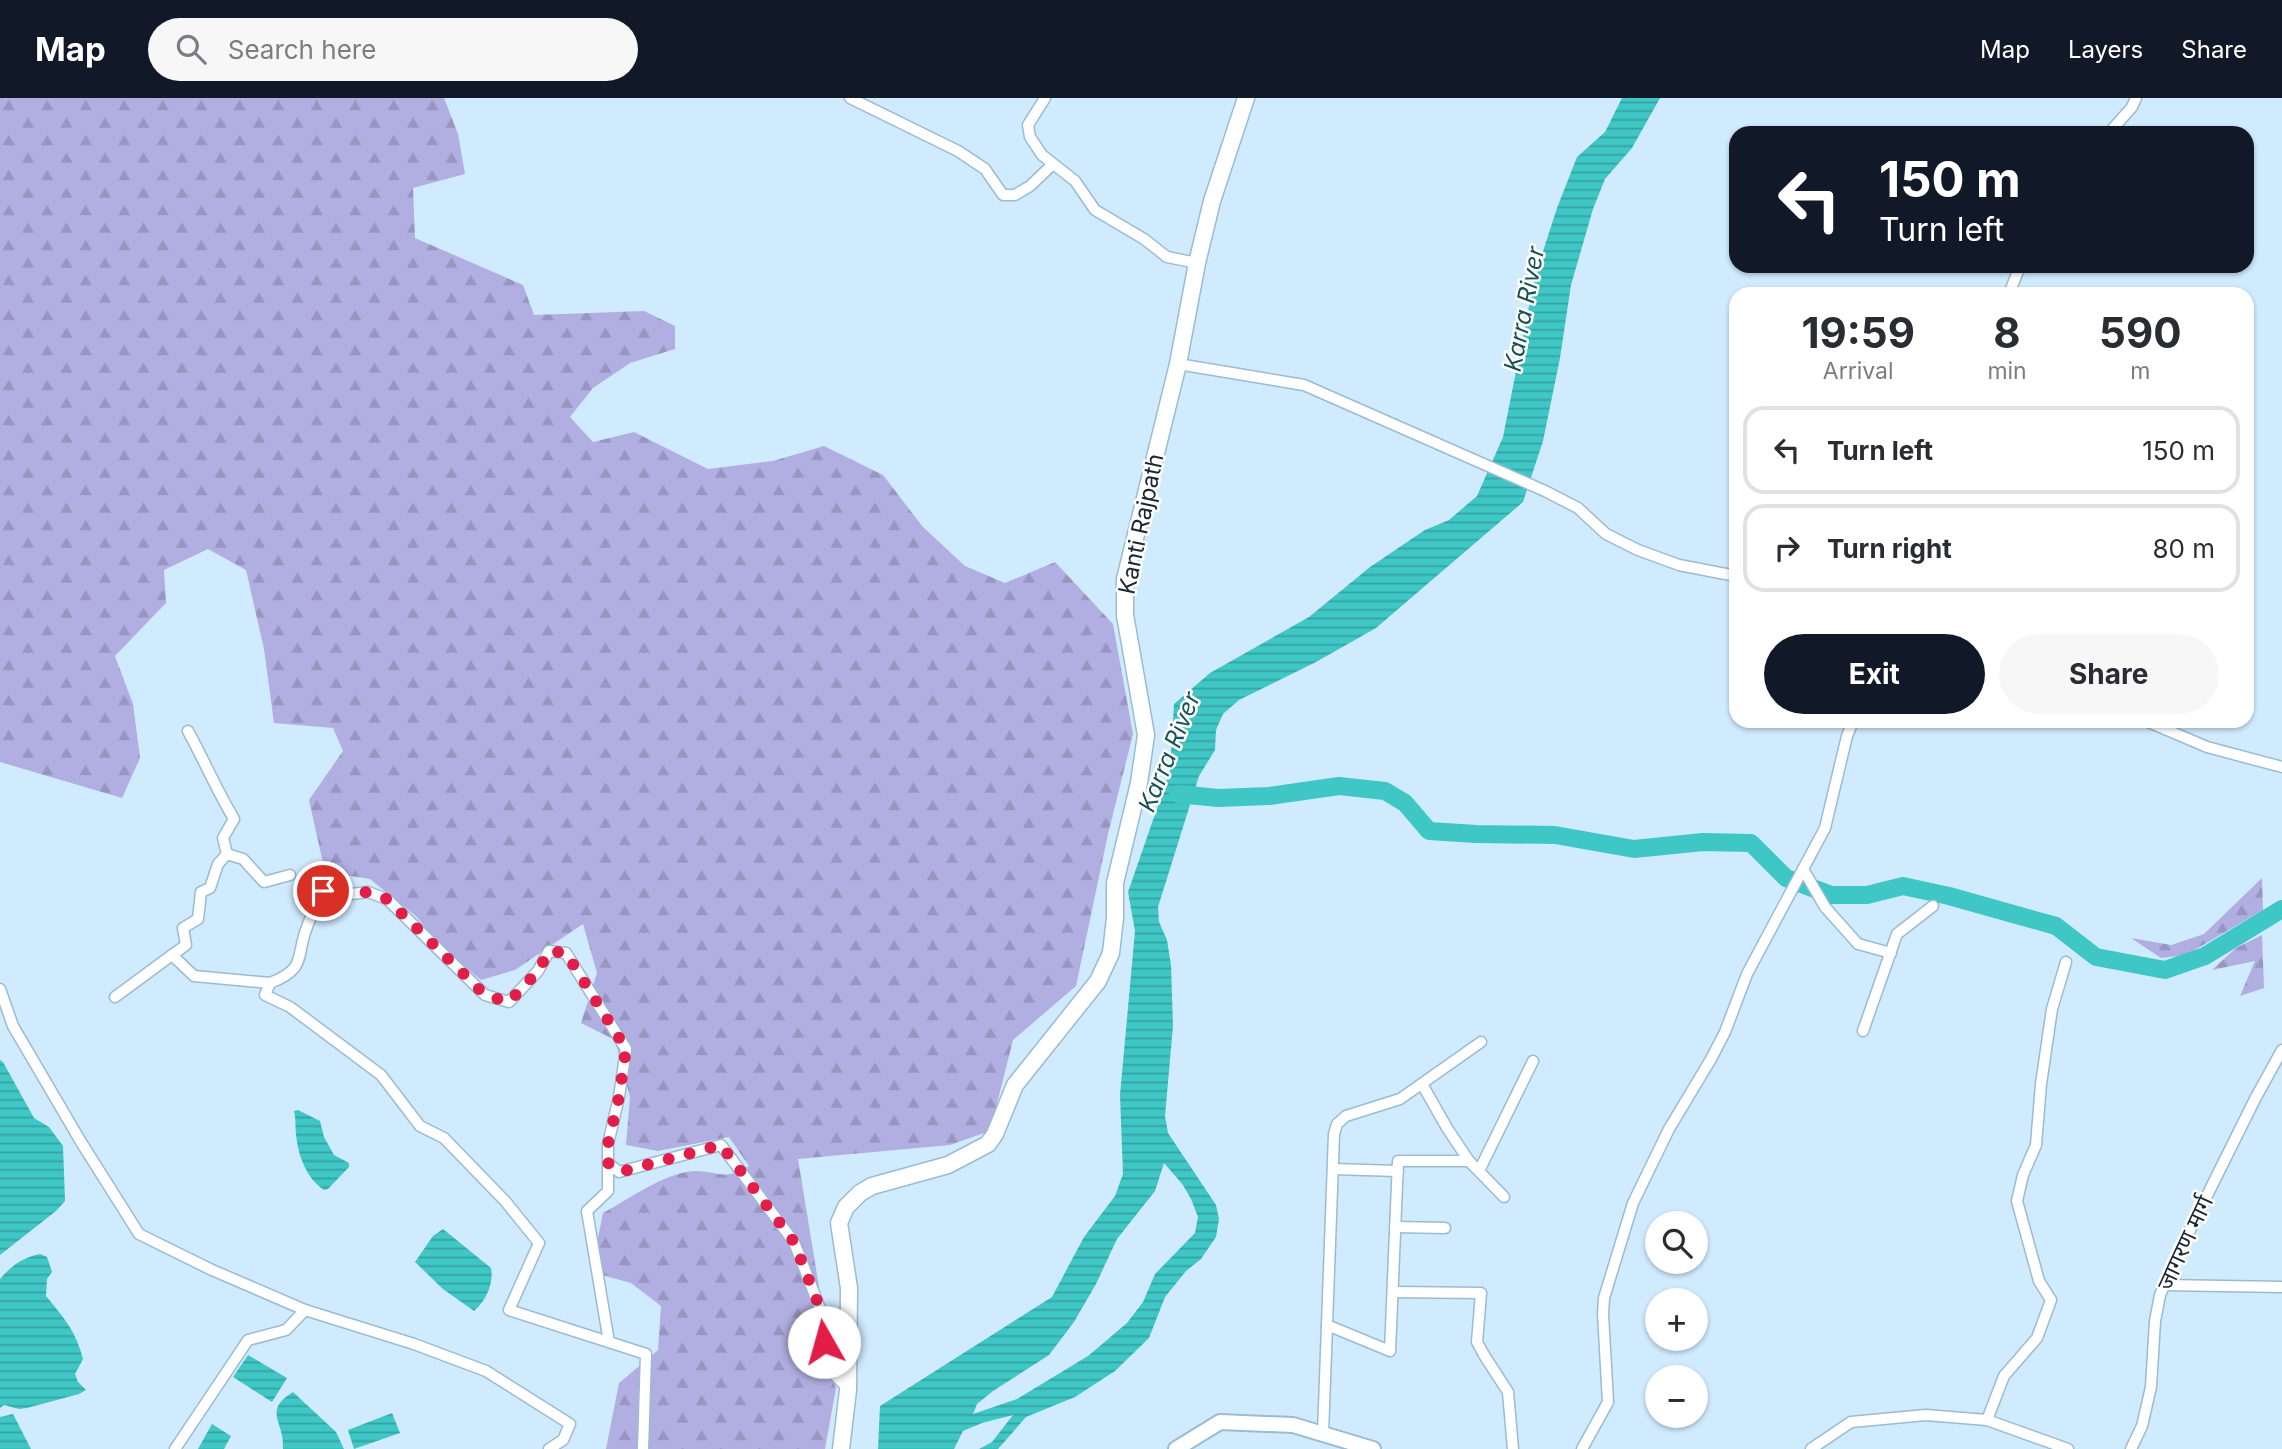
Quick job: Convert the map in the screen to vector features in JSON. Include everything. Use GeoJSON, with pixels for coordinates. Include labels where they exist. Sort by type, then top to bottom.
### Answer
{"type":"FeatureCollection","features":[{"type":"Feature","properties":{"kind":"main road","name":"Kanti Rajpath"},"geometry":{"type":"LineString","coordinates":[[841,1449],[848,1390],[849,1288],[839,1223],[846,1207],[872,1186],[948,1165],[988,1144],[995,1134],[1015,1085],[1098,981],[1111,953],[1115,883],[1141,771],[1146,735],[1125,615],[1125,579],[1178,364],[1212,201],[1246,98]]}},
{"type":"Feature","properties":{"kind":"main road"},"geometry":{"type":"LineString","coordinates":[[1176,1449],[1220,1422],[1293,1425],[1373,1449]]}},
{"type":"Feature","properties":{"kind":"street"},"geometry":{"type":"LineString","coordinates":[[850,98],[958,151],[985,169],[1003,195],[1015,195],[1030,186],[1052,164]]}},
{"type":"Feature","properties":{"kind":"street"},"geometry":{"type":"LineString","coordinates":[[1045,98],[1028,125],[1030,136],[1042,155],[1075,181],[1095,210],[1144,239],[1167,257],[1197,263]]}},
{"type":"Feature","properties":{"kind":"street"},"geometry":{"type":"LineString","coordinates":[[2115,126],[2132,107],[2136,98]]}},
{"type":"Feature","properties":{"kind":"street"},"geometry":{"type":"LineString","coordinates":[[1178,364],[1304,385],[1545,491],[1578,508],[1606,534],[1638,550],[1679,565],[1729,575]]}},
{"type":"Feature","properties":{"kind":"street"},"geometry":{"type":"LineString","coordinates":[[1582,1449],[1608,1402],[1604,1298],[1633,1203],[1669,1129],[1713,1055],[1747,974],[1825,828],[1850,728]]}},
{"type":"Feature","properties":{"kind":"street"},"geometry":{"type":"LineString","coordinates":[[2162,728],[2207,747],[2282,767]]}},
{"type":"Feature","properties":{"kind":"street"},"geometry":{"type":"LineString","coordinates":[[188,732],[234,819],[223,838],[227,854]]}},
{"type":"Feature","properties":{"kind":"street"},"geometry":{"type":"LineString","coordinates":[[227,854],[243,859],[264,882],[290,875]]}},
{"type":"Feature","properties":{"kind":"street"},"geometry":{"type":"LineString","coordinates":[[115,996],[186,945],[183,928],[198,919],[201,892],[210,888],[218,864],[227,854]]}},
{"type":"Feature","properties":{"kind":"street"},"geometry":{"type":"LineString","coordinates":[[1802,871],[1825,907],[1858,944],[1891,953]]}},
{"type":"Feature","properties":{"kind":"street"},"geometry":{"type":"LineString","coordinates":[[172,955],[194,976],[270,983],[286,976],[300,961],[306,929],[323,891],[343,895],[368,892],[387,899],[485,995],[509,1002],[538,971],[549,951],[566,953],[626,1049],[608,1144],[608,1191],[587,1211],[609,1342]]}},
{"type":"Feature","properties":{"kind":"street"},"geometry":{"type":"LineString","coordinates":[[1863,1031],[1897,934],[1933,906]]}},
{"type":"Feature","properties":{"kind":"street"},"geometry":{"type":"LineString","coordinates":[[1987,1420],[2004,1376],[2037,1338],[2051,1300],[2039,1281],[2017,1201],[2023,1175],[2036,1145],[2040,1084],[2052,1009],[2066,962]]}},
{"type":"Feature","properties":{"kind":"street"},"geometry":{"type":"LineString","coordinates":[[270,983],[265,995],[290,1007],[381,1075],[420,1126],[444,1138],[505,1201],[539,1243],[509,1310],[646,1354],[643,1449]]}},
{"type":"Feature","properties":{"kind":"street"},"geometry":{"type":"LineString","coordinates":[[0,989],[13,1026],[139,1234],[212,1270],[305,1310],[414,1344],[486,1371],[570,1424],[563,1440],[549,1449]]}},
{"type":"Feature","properties":{"kind":"street"},"geometry":{"type":"LineString","coordinates":[[1323,1434],[1334,1134],[1337,1124],[1346,1116],[1400,1099],[1481,1042]]}},
{"type":"Feature","properties":{"kind":"street","name":"जागरण मार्ग"},"geometry":{"type":"LineString","coordinates":[[2131,1449],[2142,1426],[2151,1387],[2155,1321],[2160,1294],[2255,1099],[2282,1050]]}},
{"type":"Feature","properties":{"kind":"street"},"geometry":{"type":"LineString","coordinates":[[1479,1171],[1534,1060]]}},
{"type":"Feature","properties":{"kind":"street"},"geometry":{"type":"LineString","coordinates":[[1422,1084],[1469,1161],[1504,1197]]}},
{"type":"Feature","properties":{"kind":"street"},"geometry":{"type":"LineString","coordinates":[[608,1163],[620,1172],[721,1145],[794,1242],[825,1321],[823,1362],[848,1390]]}},
{"type":"Feature","properties":{"kind":"street"},"geometry":{"type":"LineString","coordinates":[[1327,1325],[1390,1351],[1398,1161],[1469,1161]]}},
{"type":"Feature","properties":{"kind":"street"},"geometry":{"type":"LineString","coordinates":[[1333,1169],[1398,1171]]}},
{"type":"Feature","properties":{"kind":"street"},"geometry":{"type":"LineString","coordinates":[[1395,1227],[1445,1228]]}},
{"type":"Feature","properties":{"kind":"street"},"geometry":{"type":"LineString","coordinates":[[2164,1285],[2282,1287]]}},
{"type":"Feature","properties":{"kind":"street"},"geometry":{"type":"LineString","coordinates":[[1393,1292],[1481,1293],[1478,1342],[1483,1356],[1508,1392],[1513,1449]]}},
{"type":"Feature","properties":{"kind":"street"},"geometry":{"type":"LineString","coordinates":[[175,1449],[248,1340],[286,1330],[305,1310]]}},
{"type":"Feature","properties":{"kind":"street"},"geometry":{"type":"LineString","coordinates":[[1811,1449],[1851,1422],[1926,1415],[1987,1420],[2068,1449]]}},
{"type":"Feature","properties":{"kind":"green space"},"geometry":{"type":"Polygon","coordinates":[[[0,98],[444,98],[458,134],[465,174],[413,188],[415,238],[523,285],[534,315],[644,311],[675,326],[675,349],[630,363],[593,388],[570,417],[593,442],[634,432],[708,469],[773,461],[824,446],[883,475],[923,527],[965,566],[1005,583],[1055,562],[1113,624],[1133,734],[1108,834],[1076,986],[1013,1040],[990,1131],[950,1145],[798,1159],[820,1293],[814,1337],[836,1388],[825,1449],[606,1449],[619,1383],[658,1350],[661,1306],[631,1283],[591,1272],[603,1213],[675,1175],[695,1171],[732,1174],[749,1166],[729,1137],[658,1151],[626,1145],[630,1097],[615,1040],[581,1023],[597,973],[583,924],[515,970],[481,980],[439,945],[417,917],[370,879],[325,872],[309,800],[343,751],[333,728],[274,723],[264,649],[246,570],[208,549],[164,570],[166,603],[115,656],[133,704],[140,758],[122,798],[0,762],[0,98]]]}},
{"type":"Feature","properties":{"kind":"green space"},"geometry":{"type":"Polygon","coordinates":[[[2262,878],[2263,910],[2186,955],[2161,958],[2131,938],[2171,945],[2204,934],[2262,878]]]}},
{"type":"Feature","properties":{"kind":"green space"},"geometry":{"type":"Polygon","coordinates":[[[2262,935],[2264,988],[2240,996],[2255,961],[2212,970],[2236,948],[2262,935]]]}},
{"type":"Feature","properties":{"kind":"shaded area"},"geometry":{"type":"Polygon","coordinates":[[[1622,98],[1660,98],[1632,148],[1605,179],[1593,209],[1571,285],[1543,441],[1523,502],[1376,628],[1316,662],[1239,700],[1223,714],[1216,730],[1215,750],[1199,776],[1158,907],[1159,922],[1167,940],[1171,965],[1173,1026],[1165,1116],[1168,1133],[1216,1205],[1219,1219],[1216,1237],[1201,1259],[1186,1271],[1165,1297],[1149,1338],[1115,1371],[1075,1397],[1026,1417],[998,1449],[979,1449],[992,1442],[1013,1415],[963,1431],[954,1449],[878,1449],[880,1406],[1052,1297],[1084,1237],[1115,1196],[1123,1174],[1120,1095],[1135,931],[1128,892],[1170,771],[1174,704],[1210,673],[1309,617],[1370,567],[1425,530],[1449,520],[1477,496],[1503,437],[1535,276],[1557,208],[1577,157],[1605,132],[1622,98]],[[1164,1163],[1155,1191],[1117,1239],[1074,1322],[1049,1355],[993,1391],[977,1404],[973,1414],[1017,1399],[1088,1356],[1127,1323],[1143,1302],[1155,1274],[1195,1233],[1198,1217],[1183,1185],[1164,1163]]]}},
{"type":"Feature","properties":{"kind":"shaded area"},"geometry":{"type":"Polygon","coordinates":[[[0,1060],[34,1118],[49,1127],[63,1146],[65,1201],[0,1255],[0,1060]]]}},
{"type":"Feature","properties":{"kind":"shaded area"},"geometry":{"type":"Polygon","coordinates":[[[298,1110],[320,1121],[324,1137],[334,1155],[349,1163],[349,1167],[328,1189],[324,1190],[312,1179],[301,1158],[294,1111],[298,1110]]]}},
{"type":"Feature","properties":{"kind":"shaded area"},"geometry":{"type":"Polygon","coordinates":[[[443,1229],[491,1268],[488,1291],[474,1311],[443,1289],[415,1262],[433,1236],[443,1229]]]}},
{"type":"Feature","properties":{"kind":"shaded area"},"geometry":{"type":"Polygon","coordinates":[[[40,1254],[47,1257],[52,1272],[47,1279],[46,1296],[77,1340],[83,1359],[75,1374],[86,1390],[27,1408],[4,1405],[0,1408],[0,1279],[18,1263],[40,1254]]]}},
{"type":"Feature","properties":{"kind":"shaded area"},"geometry":{"type":"Polygon","coordinates":[[[248,1355],[287,1378],[272,1402],[233,1377],[248,1355]]]}},
{"type":"Feature","properties":{"kind":"shaded area"},"geometry":{"type":"Polygon","coordinates":[[[293,1392],[336,1432],[344,1449],[283,1449],[277,1411],[284,1399],[293,1392]]]}},
{"type":"Feature","properties":{"kind":"shaded area"},"geometry":{"type":"Polygon","coordinates":[[[392,1413],[400,1433],[354,1449],[348,1430],[392,1413]]]}},
{"type":"Feature","properties":{"kind":"shaded area"},"geometry":{"type":"Polygon","coordinates":[[[13,1414],[31,1449],[0,1449],[0,1417],[13,1414]]]}},
{"type":"Feature","properties":{"kind":"shaded area"},"geometry":{"type":"Polygon","coordinates":[[[212,1424],[231,1436],[224,1449],[198,1449],[212,1424]]]}},
{"type":"Feature","properties":{"kind":"waterway","name":"Karra River"},"geometry":{"type":"LineString","coordinates":[[1178,794],[1218,798],[1269,796],[1339,786],[1385,791],[1405,803],[1429,831],[1555,835],[1634,849],[1703,842],[1751,843],[1786,878],[1831,895],[1867,895],[1903,886],[1949,896],[2056,926],[2096,957],[2165,970],[2205,956],[2282,909]]}},
{"type":"Feature","properties":{"kind":"route"},"geometry":{"type":"LineString","coordinates":[[323,891],[343,895],[368,892],[387,899],[485,995],[509,1002],[538,971],[549,951],[566,953],[626,1049],[608,1144],[608,1163],[620,1172],[721,1145],[794,1242],[825,1321],[824,1342]]}}]}
